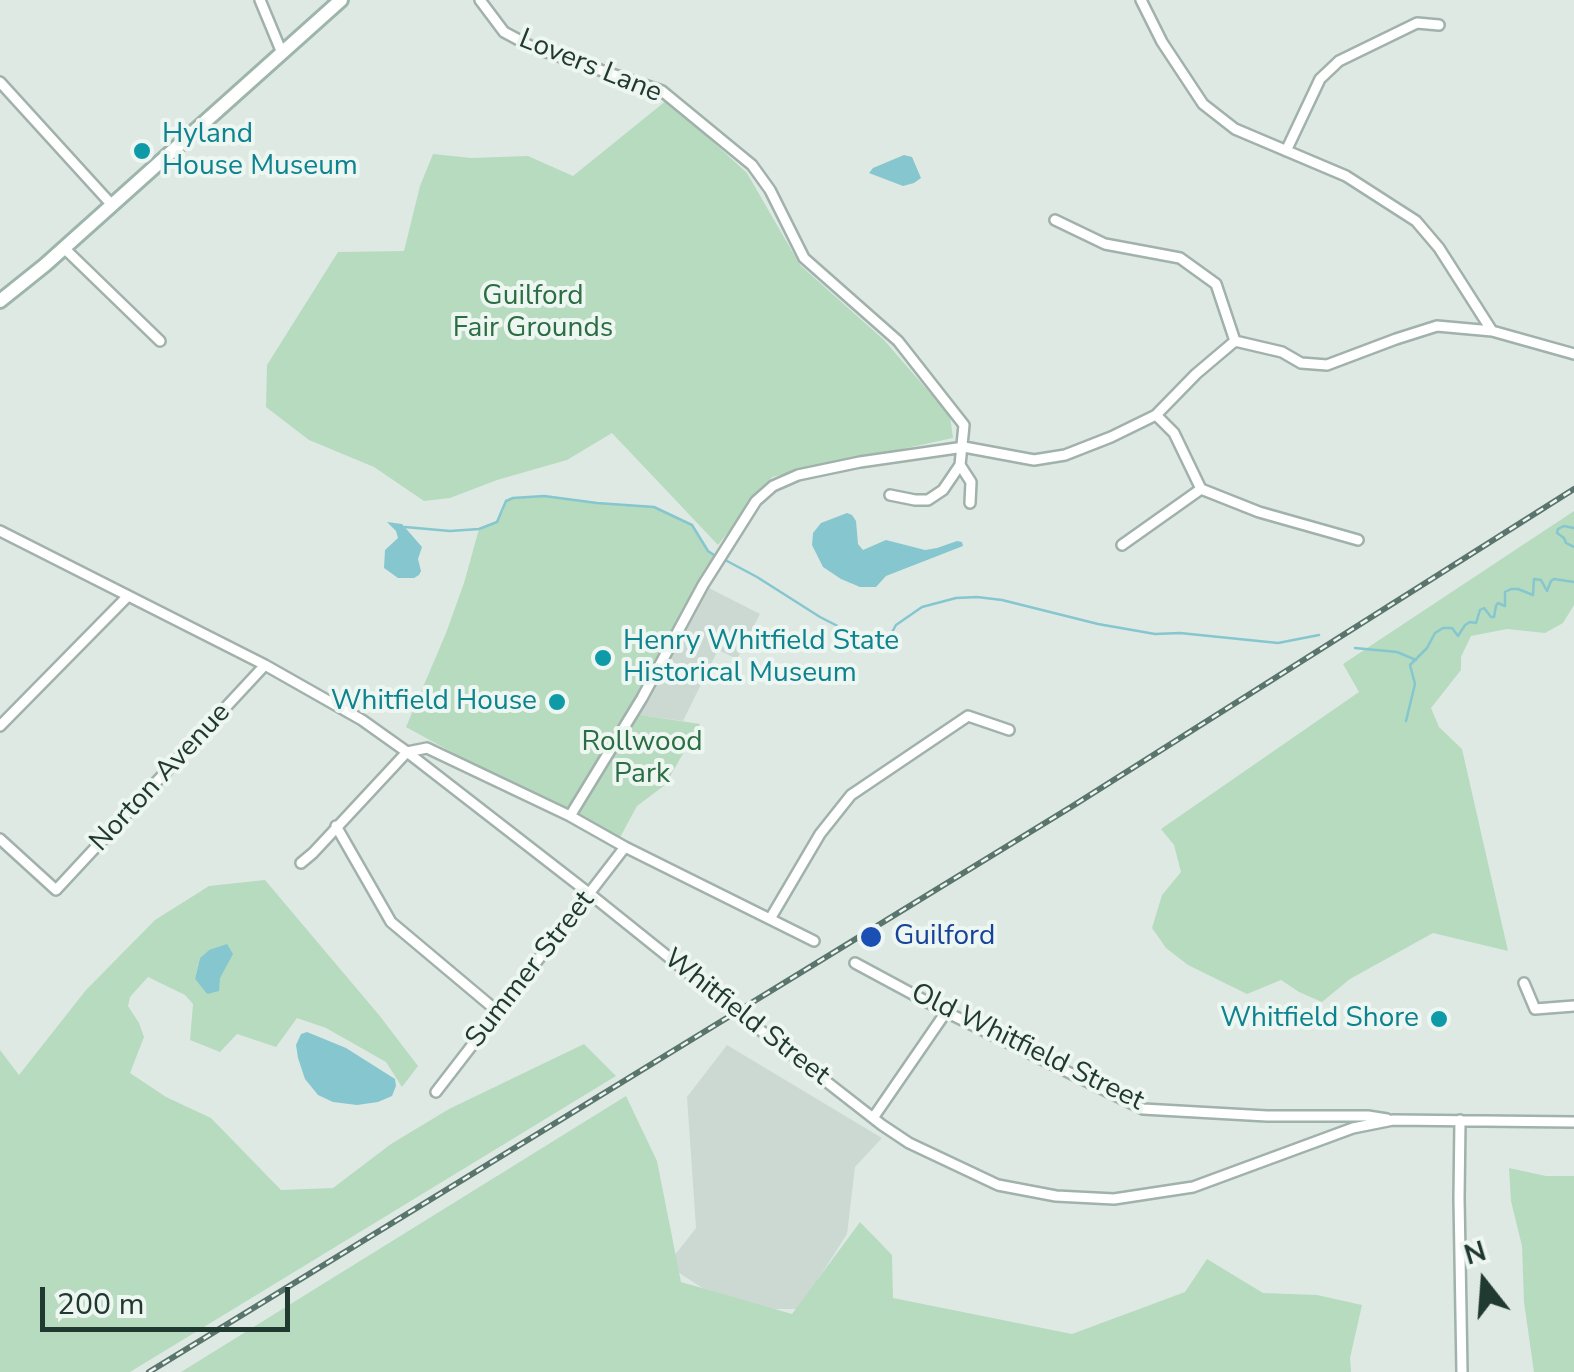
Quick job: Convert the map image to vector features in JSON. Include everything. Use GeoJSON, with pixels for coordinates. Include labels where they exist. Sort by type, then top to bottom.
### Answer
{"type":"FeatureCollection","features":[{"type":"Feature","properties":{"kind":"main road"},"geometry":{"type":"LineString","coordinates":[[0,301],[341,0]]}},
{"type":"Feature","properties":{"kind":"street"},"geometry":{"type":"LineString","coordinates":[[260,0],[282,53]]}},
{"type":"Feature","properties":{"kind":"street","name":"Lovers Lane"},"geometry":{"type":"LineString","coordinates":[[480,0],[504,32],[522,42],[662,90],[752,165],[770,190],[804,258],[898,341],[964,424],[964,447]]}},
{"type":"Feature","properties":{"kind":"street"},"geometry":{"type":"LineString","coordinates":[[1141,0],[1162,42],[1203,104],[1234,129],[1346,176],[1416,221],[1439,248],[1492,332]]}},
{"type":"Feature","properties":{"kind":"street"},"geometry":{"type":"LineString","coordinates":[[1286,151],[1320,79],[1339,61],[1417,22],[1439,25]]}},
{"type":"Feature","properties":{"kind":"street"},"geometry":{"type":"LineString","coordinates":[[0,82],[112,205]]}},
{"type":"Feature","properties":{"kind":"street"},"geometry":{"type":"LineString","coordinates":[[1056,220],[1105,244],[1180,258],[1216,284],[1235,341]]}},
{"type":"Feature","properties":{"kind":"street"},"geometry":{"type":"LineString","coordinates":[[64,248],[160,340]]}},
{"type":"Feature","properties":{"kind":"street"},"geometry":{"type":"LineString","coordinates":[[1235,341],[1282,352],[1301,363],[1327,365],[1437,326],[1492,332],[1574,354]]}},
{"type":"Feature","properties":{"kind":"street"},"geometry":{"type":"LineString","coordinates":[[570,816],[642,698],[702,585],[756,501],[772,486],[798,475],[860,462],[964,447],[1034,460],[1065,455],[1156,415],[1235,341]]}},
{"type":"Feature","properties":{"kind":"street"},"geometry":{"type":"LineString","coordinates":[[1156,415],[1174,433],[1201,489],[1259,512],[1358,540]]}},
{"type":"Feature","properties":{"kind":"street"},"geometry":{"type":"LineString","coordinates":[[890,495],[928,500],[942,490],[960,465],[964,447]]}},
{"type":"Feature","properties":{"kind":"street"},"geometry":{"type":"LineString","coordinates":[[960,465],[971,482],[970,503]]}},
{"type":"Feature","properties":{"kind":"street"},"geometry":{"type":"LineString","coordinates":[[1122,545],[1201,489]]}},
{"type":"Feature","properties":{"kind":"street","name":"Whitfield Street"},"geometry":{"type":"LineString","coordinates":[[0,532],[265,666],[362,720],[873,1118],[909,1143],[998,1185],[1056,1196],[1134,1197],[1193,1187],[1353,1128],[1393,1120],[1574,1122]]}},
{"type":"Feature","properties":{"kind":"street"},"geometry":{"type":"LineString","coordinates":[[0,726],[128,597]]}},
{"type":"Feature","properties":{"kind":"street","name":"Norton Avenue"},"geometry":{"type":"LineString","coordinates":[[0,839],[56,890],[265,666]]}},
{"type":"Feature","properties":{"kind":"street"},"geometry":{"type":"LineString","coordinates":[[770,920],[820,834],[851,795],[968,716],[1009,730]]}},
{"type":"Feature","properties":{"kind":"street"},"geometry":{"type":"LineString","coordinates":[[301,863],[406,752],[427,748],[814,941]]}},
{"type":"Feature","properties":{"kind":"street"},"geometry":{"type":"LineString","coordinates":[[336,826],[391,922],[497,1010]]}},
{"type":"Feature","properties":{"kind":"street","name":"Summer Street"},"geometry":{"type":"LineString","coordinates":[[436,1092],[625,847]]}},
{"type":"Feature","properties":{"kind":"street","name":"Old Whitfield Street"},"geometry":{"type":"LineString","coordinates":[[855,963],[1142,1109],[1393,1120]]}},
{"type":"Feature","properties":{"kind":"street"},"geometry":{"type":"LineString","coordinates":[[1524,983],[1535,1009],[1574,1006]]}},
{"type":"Feature","properties":{"kind":"street"},"geometry":{"type":"LineString","coordinates":[[873,1118],[946,1012]]}},
{"type":"Feature","properties":{"kind":"street"},"geometry":{"type":"LineString","coordinates":[[1325,1115],[1332,1136]]}},
{"type":"Feature","properties":{"kind":"street"},"geometry":{"type":"LineString","coordinates":[[1460,1120],[1462,1372]]}},
{"type":"Feature","properties":{"kind":"shaded area"},"geometry":{"type":"Polygon","coordinates":[[[703,585],[760,614],[737,659],[718,650],[683,721],[633,714],[703,585]]]}},
{"type":"Feature","properties":{"kind":"shaded area"},"geometry":{"type":"Polygon","coordinates":[[[727,1045],[882,1138],[855,1167],[847,1234],[799,1309],[724,1302],[667,1265],[696,1228],[687,1097],[727,1045]]]}},
{"type":"Feature","properties":{"kind":"green space","name":"Guilford Fair Grounds"},"geometry":{"type":"Polygon","coordinates":[[[667,100],[747,173],[800,265],[884,340],[950,416],[953,438],[772,477],[718,545],[612,433],[567,460],[450,498],[424,501],[374,467],[309,440],[266,407],[267,365],[338,252],[404,251],[420,186],[433,154],[471,158],[528,156],[573,176],[667,100]]]}},
{"type":"Feature","properties":{"kind":"green space","name":"Rollwood Park"},"geometry":{"type":"Polygon","coordinates":[[[544,496],[654,507],[692,525],[708,551],[720,557],[634,714],[700,724],[665,785],[637,806],[617,843],[406,727],[446,633],[479,529],[495,523],[506,501],[544,496]]]}},
{"type":"Feature","properties":{"kind":"green space"},"geometry":{"type":"Polygon","coordinates":[[[1574,511],[1574,605],[1563,623],[1545,633],[1507,629],[1471,636],[1461,657],[1461,670],[1431,708],[1439,727],[1462,749],[1508,951],[1433,933],[1350,979],[1322,1002],[1281,980],[1247,994],[1188,965],[1166,948],[1152,928],[1162,895],[1181,872],[1174,845],[1161,829],[1359,692],[1343,664],[1574,511]]]}},
{"type":"Feature","properties":{"kind":"green space"},"geometry":{"type":"Polygon","coordinates":[[[265,880],[418,1066],[402,1087],[386,1062],[326,1028],[297,1018],[276,1047],[237,1034],[220,1052],[190,1040],[193,1004],[185,995],[148,977],[130,997],[128,1006],[144,1037],[130,1073],[166,1097],[211,1118],[281,1190],[333,1188],[391,1144],[449,1109],[584,1044],[616,1076],[130,1372],[0,1372],[0,1050],[19,1075],[86,990],[155,920],[209,886],[265,880]],[[209,950],[200,958],[195,979],[207,994],[224,970],[209,950]]]}},
{"type":"Feature","properties":{"kind":"green space"},"geometry":{"type":"Polygon","coordinates":[[[626,1096],[657,1161],[681,1282],[792,1314],[860,1222],[892,1255],[893,1298],[1072,1334],[1185,1292],[1207,1259],[1263,1293],[1317,1295],[1362,1305],[1350,1358],[1351,1372],[181,1372],[626,1096]]]}},
{"type":"Feature","properties":{"kind":"green space"},"geometry":{"type":"Polygon","coordinates":[[[1509,1168],[1546,1176],[1574,1176],[1574,1372],[1534,1372],[1524,1302],[1522,1246],[1511,1201],[1509,1168]]]}},
{"type":"Feature","properties":{"kind":"water"},"geometry":{"type":"Polygon","coordinates":[[[904,155],[912,157],[921,178],[914,183],[903,186],[869,173],[873,168],[904,155]]]}},
{"type":"Feature","properties":{"kind":"water"},"geometry":{"type":"Polygon","coordinates":[[[847,513],[856,521],[858,544],[863,550],[886,540],[925,550],[957,541],[963,546],[886,576],[876,587],[860,587],[823,567],[812,545],[813,533],[821,523],[847,513]]]}},
{"type":"Feature","properties":{"kind":"water"},"geometry":{"type":"Polygon","coordinates":[[[387,522],[402,524],[422,547],[418,559],[421,571],[414,578],[398,578],[384,568],[385,550],[398,538],[387,522]]]}},
{"type":"Feature","properties":{"kind":"water"},"geometry":{"type":"Polygon","coordinates":[[[227,944],[233,954],[220,978],[219,991],[207,994],[195,979],[200,958],[227,944]]]}},
{"type":"Feature","properties":{"kind":"water"},"geometry":{"type":"Polygon","coordinates":[[[307,1032],[346,1048],[395,1079],[392,1096],[357,1105],[333,1102],[318,1095],[305,1079],[298,1058],[296,1045],[301,1034],[307,1032]]]}},
{"type":"Feature","properties":{"kind":"waterway"},"geometry":{"type":"LineString","coordinates":[[405,527],[479,529],[497,522],[506,501],[544,496],[654,507],[692,525],[714,555]]}},
{"type":"Feature","properties":{"kind":"waterway"},"geometry":{"type":"LineString","coordinates":[[1574,528],[1564,526],[1557,533],[1574,547]]}},
{"type":"Feature","properties":{"kind":"waterway"},"geometry":{"type":"LineString","coordinates":[[727,561],[863,639],[883,639],[922,607],[977,597],[1155,634],[1278,643],[1319,635]]}},
{"type":"Feature","properties":{"kind":"waterway"},"geometry":{"type":"LineString","coordinates":[[1406,721],[1415,684],[1410,665],[1435,633],[1452,628],[1458,636],[1465,625],[1476,623],[1484,608],[1494,617],[1498,603],[1505,606],[1505,592],[1518,589],[1533,595],[1534,579],[1541,580],[1547,591],[1554,579],[1574,582]]}},
{"type":"Feature","properties":{"kind":"waterway"},"geometry":{"type":"LineString","coordinates":[[1355,648],[1397,652],[1416,660]]}},
{"type":"Feature","properties":{"kind":"railway"},"geometry":{"type":"LineString","coordinates":[[149,1372],[1071,807],[1574,489]]}},
{"type":"Feature","properties":{"kind":"place","name":"Hyland House Museum"},"geometry":{"type":"Point","coordinates":[142,151]}},
{"type":"Feature","properties":{"kind":"place","name":"Henry Whitfield State Historical Museum"},"geometry":{"type":"Point","coordinates":[603,658]}},
{"type":"Feature","properties":{"kind":"place","name":"Whitfield House"},"geometry":{"type":"Point","coordinates":[557,702]}},
{"type":"Feature","properties":{"kind":"place","name":"Guilford"},"geometry":{"type":"Point","coordinates":[871,937]}},
{"type":"Feature","properties":{"kind":"place","name":"Whitfield Shore"},"geometry":{"type":"Point","coordinates":[1439,1019]}}]}
